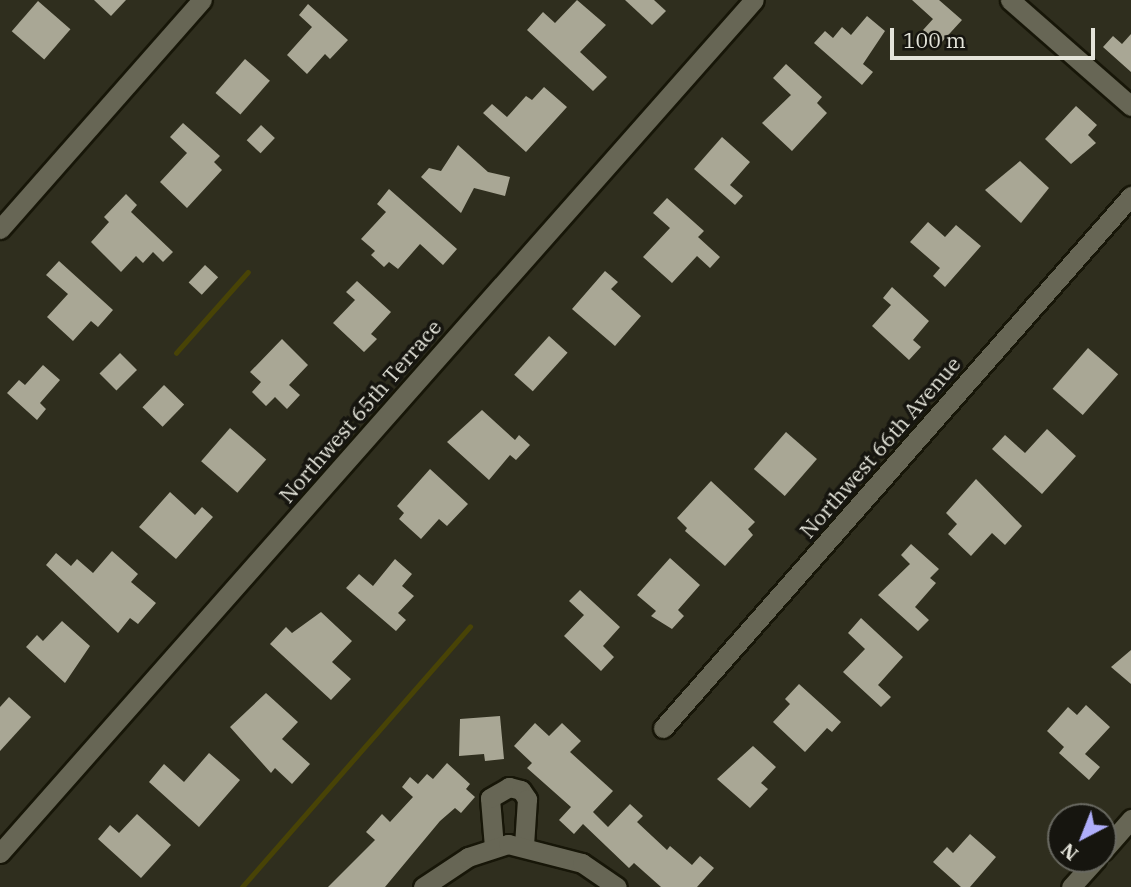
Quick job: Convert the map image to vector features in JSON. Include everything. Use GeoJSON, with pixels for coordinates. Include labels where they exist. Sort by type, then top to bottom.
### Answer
{"type":"FeatureCollection","features":[{"type":"Feature","properties":{"kind":"street"},"geometry":{"type":"LineString","coordinates":[[0,229],[202,0]]}},
{"type":"Feature","properties":{"kind":"street","name":"Northwest 65th Terrace"},"geometry":{"type":"LineString","coordinates":[[0,853],[754,0]]}},
{"type":"Feature","properties":{"kind":"street"},"geometry":{"type":"LineString","coordinates":[[1010,0],[1131,106]]}},
{"type":"Feature","properties":{"kind":"street","name":"Northwest 66th Avenue"},"geometry":{"type":"LineString","coordinates":[[663,727],[1131,196]]}},
{"type":"Feature","properties":{"kind":"street"},"geometry":{"type":"LineString","coordinates":[[1117,835],[1131,819]]}},
{"type":"Feature","properties":{"kind":"street"},"geometry":{"type":"LineString","coordinates":[[423,887],[443,869],[509,845],[582,863],[617,887]]}},
{"type":"Feature","properties":{"kind":"street"},"geometry":{"type":"LineString","coordinates":[[1071,887],[1084,873]]}},
{"type":"Feature","properties":{"kind":"building"},"geometry":{"type":"Polygon","coordinates":[[[94,0],[126,0],[111,16],[94,0]]]}},
{"type":"Feature","properties":{"kind":"building"},"geometry":{"type":"Polygon","coordinates":[[[577,0],[606,25],[580,52],[607,77],[593,91],[527,30],[543,12],[555,23],[577,0]]]}},
{"type":"Feature","properties":{"kind":"building"},"geometry":{"type":"Polygon","coordinates":[[[625,0],[654,0],[666,11],[652,25],[625,0]]]}},
{"type":"Feature","properties":{"kind":"building"},"geometry":{"type":"Polygon","coordinates":[[[912,0],[939,0],[962,20],[940,44],[923,30],[933,19],[912,0]]]}},
{"type":"Feature","properties":{"kind":"building"},"geometry":{"type":"Polygon","coordinates":[[[38,1],[70,29],[44,59],[12,31],[38,1]]]}},
{"type":"Feature","properties":{"kind":"building"},"geometry":{"type":"Polygon","coordinates":[[[308,4],[348,40],[330,59],[325,54],[307,74],[287,55],[312,27],[299,15],[308,4]]]}},
{"type":"Feature","properties":{"kind":"building"},"geometry":{"type":"Polygon","coordinates":[[[867,16],[885,31],[863,64],[873,72],[862,85],[814,43],[825,31],[833,38],[842,27],[851,35],[867,16]]]}},
{"type":"Feature","properties":{"kind":"building"},"geometry":{"type":"Polygon","coordinates":[[[1131,34],[1131,72],[1103,47],[1113,36],[1122,44],[1131,34]]]}},
{"type":"Feature","properties":{"kind":"building"},"geometry":{"type":"Polygon","coordinates":[[[245,59],[270,81],[240,115],[215,93],[245,59]]]}},
{"type":"Feature","properties":{"kind":"building"},"geometry":{"type":"Polygon","coordinates":[[[786,64],[822,97],[817,103],[827,113],[792,151],[762,123],[791,95],[773,78],[786,64]]]}},
{"type":"Feature","properties":{"kind":"building"},"geometry":{"type":"Polygon","coordinates":[[[544,87],[567,107],[526,152],[483,113],[492,104],[507,117],[526,96],[532,100],[544,87]]]}},
{"type":"Feature","properties":{"kind":"building"},"geometry":{"type":"Polygon","coordinates":[[[1076,106],[1097,125],[1088,135],[1096,143],[1071,164],[1045,139],[1076,106]]]}},
{"type":"Feature","properties":{"kind":"building"},"geometry":{"type":"Polygon","coordinates":[[[183,123],[220,156],[214,162],[222,170],[187,208],[160,182],[187,153],[170,137],[183,123]]]}},
{"type":"Feature","properties":{"kind":"building"},"geometry":{"type":"Polygon","coordinates":[[[261,125],[275,138],[261,153],[247,140],[261,125]]]}},
{"type":"Feature","properties":{"kind":"building"},"geometry":{"type":"Polygon","coordinates":[[[722,137],[750,162],[730,185],[743,196],[735,205],[694,169],[722,137]]]}},
{"type":"Feature","properties":{"kind":"building"},"geometry":{"type":"Polygon","coordinates":[[[458,145],[488,172],[510,177],[505,196],[474,188],[461,213],[421,177],[429,168],[441,171],[458,145]]]}},
{"type":"Feature","properties":{"kind":"building"},"geometry":{"type":"Polygon","coordinates":[[[1020,161],[1049,188],[1021,223],[985,190],[1020,161]]]}},
{"type":"Feature","properties":{"kind":"building"},"geometry":{"type":"Polygon","coordinates":[[[389,189],[457,249],[443,265],[420,244],[398,269],[389,262],[384,267],[371,255],[375,251],[361,239],[386,212],[377,204],[389,189]]]}},
{"type":"Feature","properties":{"kind":"building"},"geometry":{"type":"Polygon","coordinates":[[[126,194],[137,205],[131,212],[173,252],[163,262],[153,252],[143,263],[136,256],[121,272],[91,242],[109,222],[104,217],[126,194]]]}},
{"type":"Feature","properties":{"kind":"building"},"geometry":{"type":"Polygon","coordinates":[[[667,198],[704,231],[698,237],[720,257],[710,268],[697,256],[672,283],[643,257],[670,228],[653,213],[667,198]]]}},
{"type":"Feature","properties":{"kind":"building"},"geometry":{"type":"Polygon","coordinates":[[[928,222],[945,237],[956,225],[981,246],[945,287],[933,276],[940,268],[910,242],[928,222]]]}},
{"type":"Feature","properties":{"kind":"building"},"geometry":{"type":"Polygon","coordinates":[[[59,261],[113,310],[98,327],[91,321],[73,341],[47,317],[68,294],[46,275],[59,261]]]}},
{"type":"Feature","properties":{"kind":"building"},"geometry":{"type":"Polygon","coordinates":[[[205,265],[218,277],[202,295],[189,283],[205,265]]]}},
{"type":"Feature","properties":{"kind":"building"},"geometry":{"type":"Polygon","coordinates":[[[605,271],[618,282],[611,289],[641,316],[615,346],[572,309],[605,271]]]}},
{"type":"Feature","properties":{"kind":"building"},"geometry":{"type":"Polygon","coordinates":[[[357,281],[391,312],[371,334],[377,339],[364,352],[333,323],[355,300],[346,292],[357,281]]]}},
{"type":"Feature","properties":{"kind":"building"},"geometry":{"type":"Polygon","coordinates":[[[892,287],[929,321],[913,340],[921,347],[909,360],[872,326],[891,305],[883,298],[892,287]]]}},
{"type":"Feature","properties":{"kind":"building"},"geometry":{"type":"Polygon","coordinates":[[[549,336],[568,353],[533,391],[514,375],[549,336]]]}},
{"type":"Feature","properties":{"kind":"building"},"geometry":{"type":"Polygon","coordinates":[[[282,339],[308,365],[289,385],[300,395],[287,409],[275,397],[266,406],[252,392],[261,382],[250,372],[282,339]]]}},
{"type":"Feature","properties":{"kind":"building"},"geometry":{"type":"Polygon","coordinates":[[[1088,348],[1118,374],[1083,415],[1053,389],[1088,348]]]}},
{"type":"Feature","properties":{"kind":"building"},"geometry":{"type":"Polygon","coordinates":[[[120,353],[137,370],[116,390],[99,374],[120,353]]]}},
{"type":"Feature","properties":{"kind":"building"},"geometry":{"type":"Polygon","coordinates":[[[43,365],[60,380],[40,403],[46,409],[37,420],[7,393],[19,380],[25,385],[43,365]]]}},
{"type":"Feature","properties":{"kind":"building"},"geometry":{"type":"Polygon","coordinates":[[[164,385],[184,404],[163,427],[142,407],[164,385]]]}},
{"type":"Feature","properties":{"kind":"building"},"geometry":{"type":"Polygon","coordinates":[[[482,410],[515,440],[519,435],[530,445],[516,460],[510,455],[489,480],[447,442],[482,410]]]}},
{"type":"Feature","properties":{"kind":"building"},"geometry":{"type":"Polygon","coordinates":[[[230,428],[266,459],[237,493],[201,461],[230,428]]]}},
{"type":"Feature","properties":{"kind":"building"},"geometry":{"type":"Polygon","coordinates":[[[1047,429],[1076,456],[1042,494],[992,449],[1005,435],[1025,453],[1047,429]]]}},
{"type":"Feature","properties":{"kind":"building"},"geometry":{"type":"Polygon","coordinates":[[[786,432],[817,459],[785,496],[754,469],[786,432]]]}},
{"type":"Feature","properties":{"kind":"building"},"geometry":{"type":"Polygon","coordinates":[[[430,469],[468,504],[447,526],[439,519],[421,539],[399,519],[404,513],[397,506],[430,469]]]}},
{"type":"Feature","properties":{"kind":"building"},"geometry":{"type":"Polygon","coordinates":[[[976,479],[1022,526],[1005,545],[992,533],[971,556],[948,534],[957,524],[946,513],[976,479]]]}},
{"type":"Feature","properties":{"kind":"building"},"geometry":{"type":"Polygon","coordinates":[[[711,481],[755,522],[748,529],[753,535],[725,566],[685,531],[687,528],[677,518],[711,481]]]}},
{"type":"Feature","properties":{"kind":"building"},"geometry":{"type":"Polygon","coordinates":[[[170,492],[195,515],[202,507],[213,517],[176,559],[139,527],[170,492]]]}},
{"type":"Feature","properties":{"kind":"building"},"geometry":{"type":"Polygon","coordinates":[[[911,544],[939,569],[930,578],[936,583],[915,607],[929,620],[918,631],[878,595],[910,564],[901,555],[911,544]]]}},
{"type":"Feature","properties":{"kind":"building"},"geometry":{"type":"Polygon","coordinates":[[[112,551],[138,574],[131,582],[156,603],[138,624],[130,618],[118,633],[46,565],[56,553],[71,566],[77,559],[93,573],[112,551]]]}},
{"type":"Feature","properties":{"kind":"building"},"geometry":{"type":"Polygon","coordinates":[[[670,558],[700,585],[678,610],[684,616],[672,629],[651,616],[656,611],[637,595],[670,558]]]}},
{"type":"Feature","properties":{"kind":"building"},"geometry":{"type":"Polygon","coordinates":[[[395,559],[412,574],[402,586],[414,596],[398,613],[406,620],[396,631],[346,588],[359,574],[373,586],[395,559]]]}},
{"type":"Feature","properties":{"kind":"building"},"geometry":{"type":"Polygon","coordinates":[[[580,590],[620,627],[603,646],[614,657],[601,671],[564,636],[584,615],[569,601],[580,590]]]}},
{"type":"Feature","properties":{"kind":"building"},"geometry":{"type":"Polygon","coordinates":[[[321,612],[352,641],[332,662],[351,679],[331,700],[270,644],[286,627],[292,633],[321,612]]]}},
{"type":"Feature","properties":{"kind":"building"},"geometry":{"type":"Polygon","coordinates":[[[861,618],[903,657],[878,685],[891,697],[881,707],[843,672],[865,649],[848,633],[861,618]]]}},
{"type":"Feature","properties":{"kind":"building"},"geometry":{"type":"Polygon","coordinates":[[[62,621],[90,646],[65,683],[26,647],[37,635],[43,641],[62,621]]]}},
{"type":"Feature","properties":{"kind":"building"},"geometry":{"type":"Polygon","coordinates":[[[1131,650],[1131,684],[1111,667],[1131,650]]]}},
{"type":"Feature","properties":{"kind":"building"},"geometry":{"type":"Polygon","coordinates":[[[799,684],[841,722],[832,732],[827,728],[805,752],[773,722],[790,704],[785,699],[799,684]]]}},
{"type":"Feature","properties":{"kind":"building"},"geometry":{"type":"Polygon","coordinates":[[[266,693],[298,722],[282,739],[310,764],[292,784],[275,768],[271,773],[230,727],[266,693]]]}},
{"type":"Feature","properties":{"kind":"building"},"geometry":{"type":"Polygon","coordinates":[[[9,697],[31,717],[0,751],[0,707],[9,697]]]}},
{"type":"Feature","properties":{"kind":"building"},"geometry":{"type":"Polygon","coordinates":[[[1086,705],[1110,727],[1085,754],[1100,767],[1089,780],[1059,753],[1064,747],[1047,731],[1068,707],[1077,715],[1086,705]]]}},
{"type":"Feature","properties":{"kind":"building"},"geometry":{"type":"Polygon","coordinates":[[[500,716],[504,759],[485,761],[484,754],[459,756],[460,719],[500,716]]]}},
{"type":"Feature","properties":{"kind":"building"},"geometry":{"type":"Polygon","coordinates":[[[535,723],[549,736],[562,723],[581,741],[570,752],[613,791],[593,812],[608,827],[630,804],[643,816],[637,822],[667,850],[670,846],[692,865],[700,856],[714,868],[697,887],[661,887],[634,863],[629,868],[583,824],[574,834],[559,820],[571,807],[527,768],[532,763],[514,746],[535,723]]]}},
{"type":"Feature","properties":{"kind":"building"},"geometry":{"type":"Polygon","coordinates":[[[753,746],[776,767],[761,783],[768,789],[750,808],[717,779],[753,746]]]}},
{"type":"Feature","properties":{"kind":"building"},"geometry":{"type":"Polygon","coordinates":[[[209,753],[240,780],[199,827],[149,782],[164,764],[184,782],[209,753]]]}},
{"type":"Feature","properties":{"kind":"building"},"geometry":{"type":"Polygon","coordinates":[[[447,763],[470,784],[466,789],[475,797],[461,813],[455,808],[440,821],[385,887],[328,887],[375,840],[366,832],[382,814],[390,822],[413,797],[402,787],[410,777],[418,784],[427,774],[433,779],[447,763]]]}},
{"type":"Feature","properties":{"kind":"building"},"geometry":{"type":"Polygon","coordinates":[[[137,814],[171,845],[141,878],[98,839],[110,825],[119,833],[137,814]]]}},
{"type":"Feature","properties":{"kind":"building"},"geometry":{"type":"Polygon","coordinates":[[[970,834],[996,857],[970,887],[961,887],[933,862],[947,847],[953,853],[970,834]]]}},
{"type":"Feature","properties":{"kind":"waterway"},"geometry":{"type":"LineString","coordinates":[[176,353],[248,272]]}},
{"type":"Feature","properties":{"kind":"waterway"},"geometry":{"type":"LineString","coordinates":[[242,887],[470,627]]}}]}
